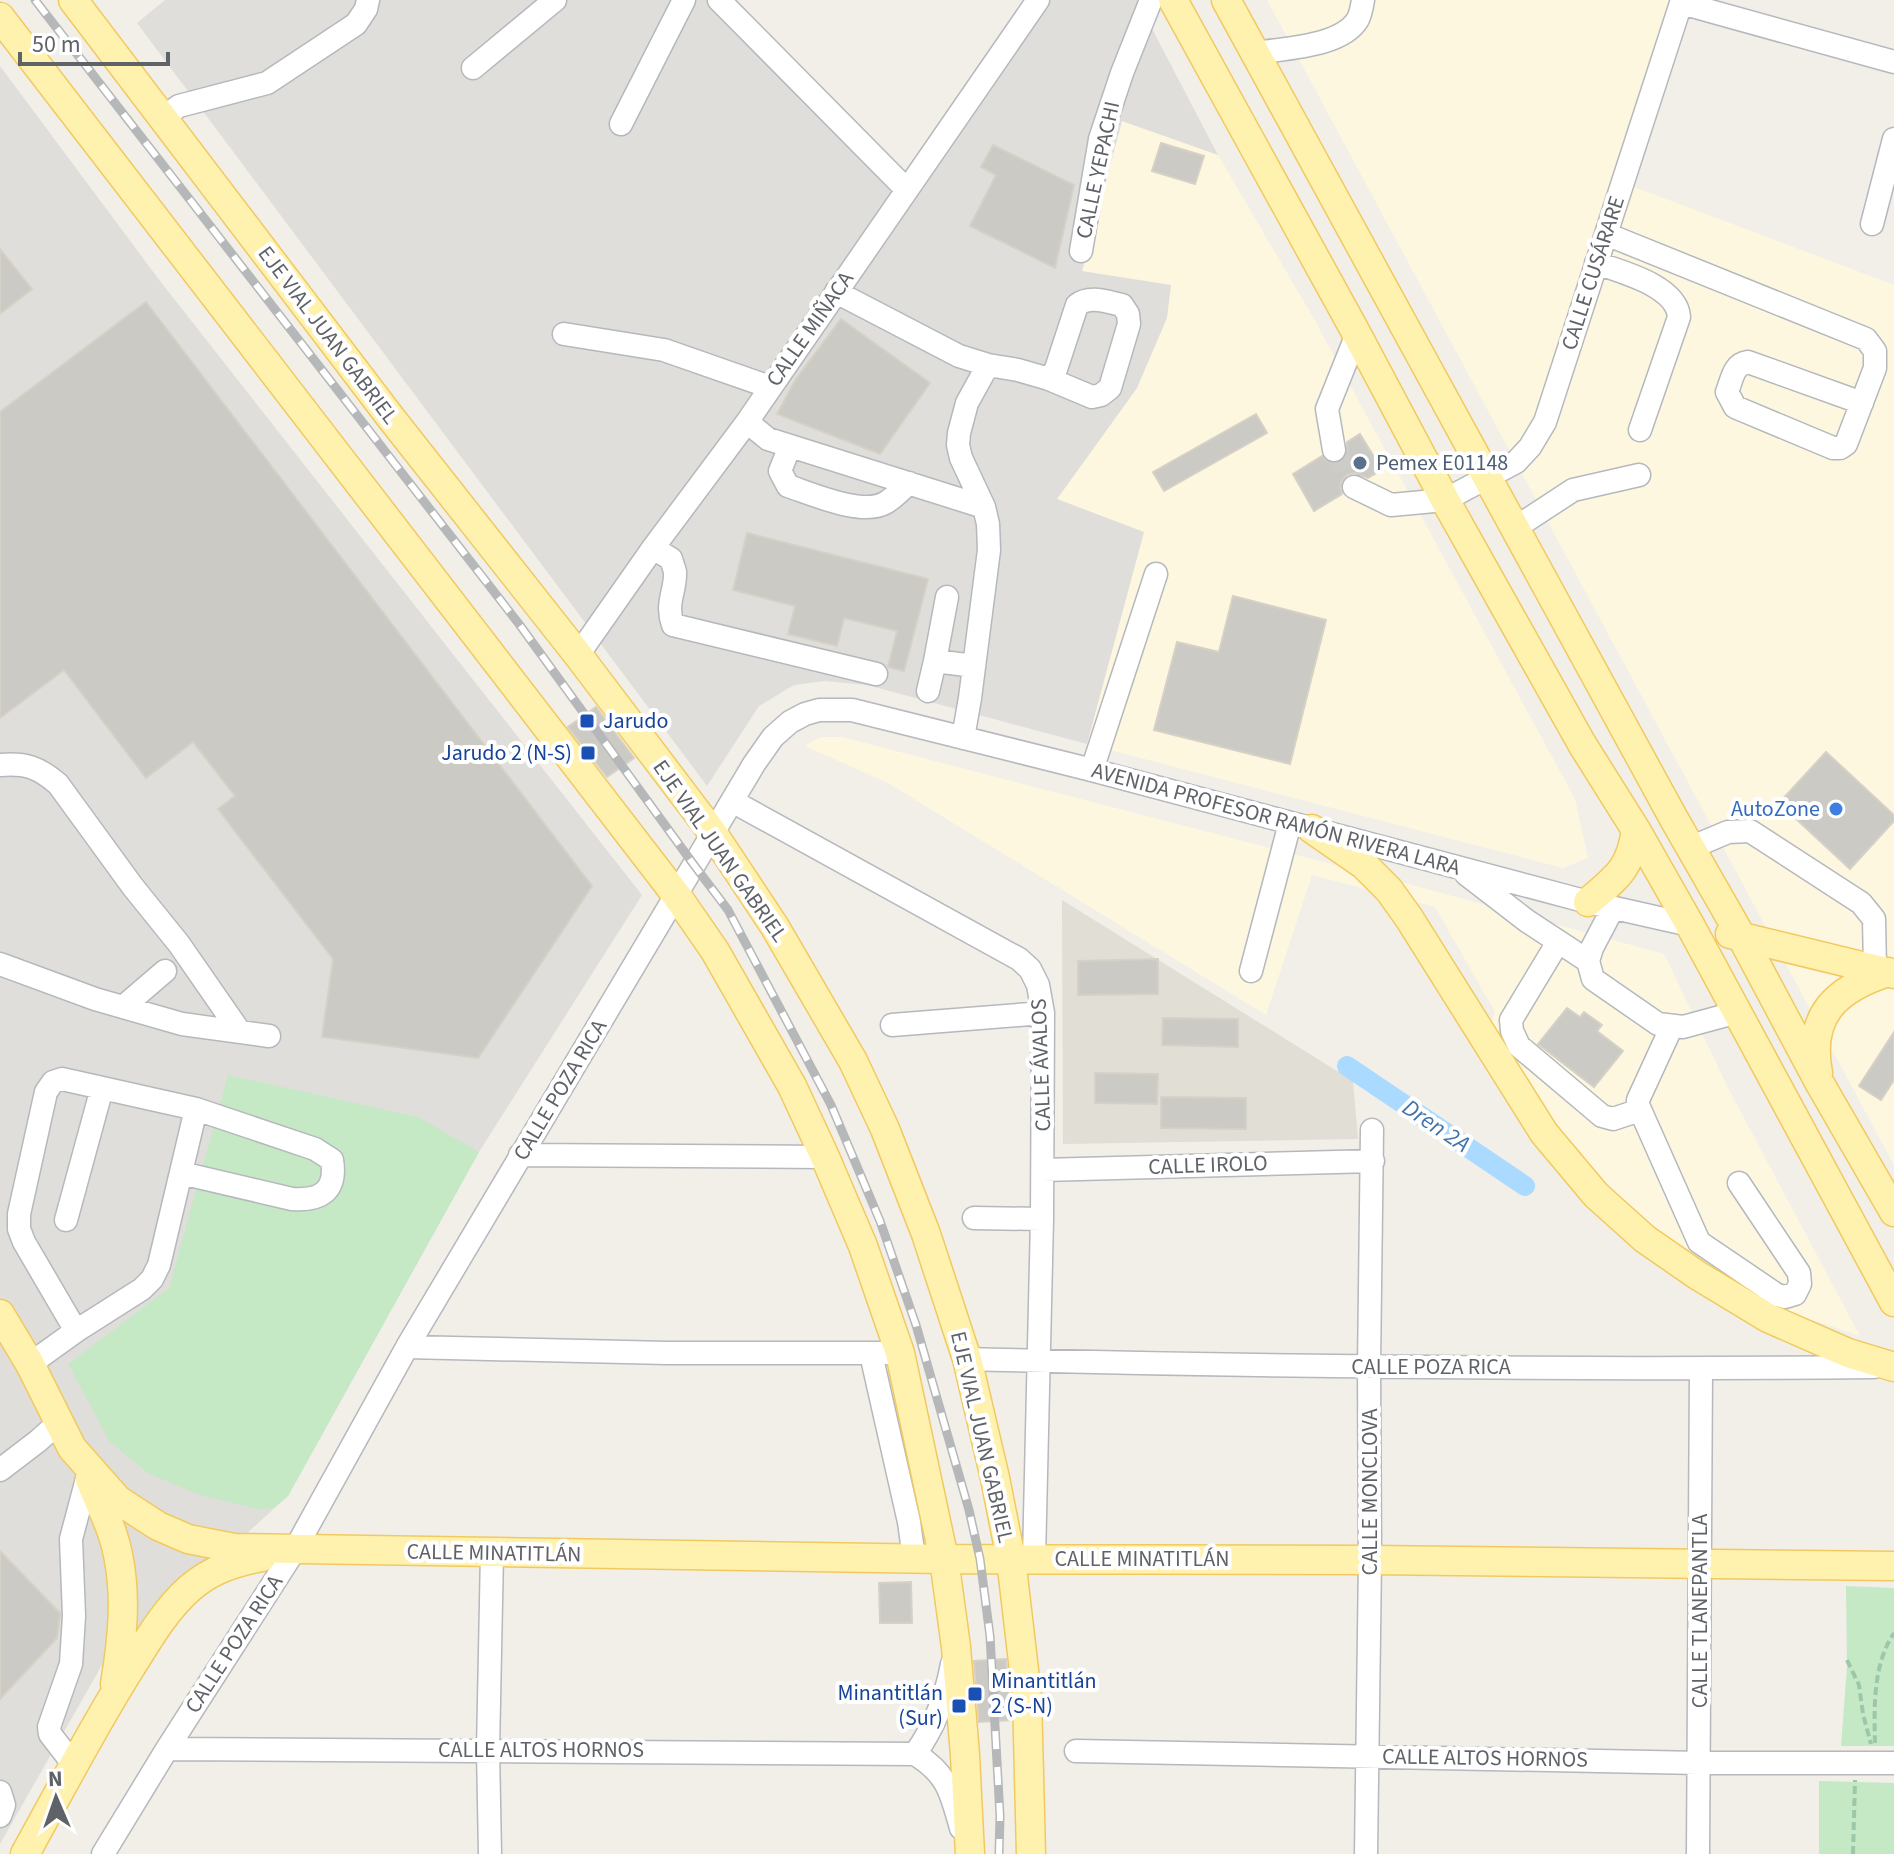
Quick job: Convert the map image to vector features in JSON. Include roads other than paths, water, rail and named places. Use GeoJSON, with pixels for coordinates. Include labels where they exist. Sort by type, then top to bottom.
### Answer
{"type":"FeatureCollection","features":[{"type":"Feature","properties":{"kind":"main road","name":"EJE VIAL JUAN GABRIEL"},"geometry":{"type":"LineString","coordinates":[[73,0],[391,418],[578,655],[712,832],[775,927],[853,1061],[885,1129],[921,1220],[967,1359],[995,1478],[1023,1559],[1031,1854]]}},
{"type":"Feature","properties":{"kind":"main road"},"geometry":{"type":"LineString","coordinates":[[1173,0],[1445,500],[1582,744],[1690,925],[1894,1302]]}},
{"type":"Feature","properties":{"kind":"main road"},"geometry":{"type":"LineString","coordinates":[[1226,0],[1690,848],[1894,1212]]}},
{"type":"Feature","properties":{"kind":"main road"},"geometry":{"type":"LineString","coordinates":[[0,17],[677,896],[715,951],[792,1086],[863,1246],[900,1353],[944,1559],[956,1647],[970,1854]]}},
{"type":"Feature","properties":{"kind":"main road"},"geometry":{"type":"LineString","coordinates":[[1301,826],[1364,865],[1389,890],[1544,1133],[1596,1195],[1645,1239],[1768,1318],[1848,1353],[1894,1367]]}},
{"type":"Feature","properties":{"kind":"main road"},"geometry":{"type":"LineString","coordinates":[[1600,905],[1633,852],[1636,830]]}},
{"type":"Feature","properties":{"kind":"main road","name":"AVENIDA PROFESOR RAMÓN RIVERA LARA"},"geometry":{"type":"LineString","coordinates":[[1690,925],[1885,972]]}},
{"type":"Feature","properties":{"kind":"main road"},"geometry":{"type":"LineString","coordinates":[[1819,1082],[1814,1055],[1817,1031],[1827,1010],[1843,992],[1885,972]]}},
{"type":"Feature","properties":{"kind":"main road"},"geometry":{"type":"LineString","coordinates":[[0,1314],[30,1364],[107,1517],[118,1555],[122,1586],[123,1639],[113,1697]]}},
{"type":"Feature","properties":{"kind":"main road"},"geometry":{"type":"LineString","coordinates":[[72,1448],[118,1500],[158,1526],[188,1539],[234,1548],[294,1551]]}},
{"type":"Feature","properties":{"kind":"main road"},"geometry":{"type":"LineString","coordinates":[[25,1854],[113,1697],[166,1615],[189,1589],[212,1572],[233,1563],[294,1551]]}},
{"type":"Feature","properties":{"kind":"main road","name":"CALLE MINATITLÁN"},"geometry":{"type":"LineString","coordinates":[[294,1551],[1894,1566]]}},
{"type":"Feature","properties":{"kind":"street"},"geometry":{"type":"LineString","coordinates":[[162,118],[179,106],[267,83],[356,24],[368,0]]}},
{"type":"Feature","properties":{"kind":"street"},"geometry":{"type":"LineString","coordinates":[[473,68],[555,0]]}},
{"type":"Feature","properties":{"kind":"street"},"geometry":{"type":"LineString","coordinates":[[621,124],[684,0]]}},
{"type":"Feature","properties":{"kind":"street"},"geometry":{"type":"LineString","coordinates":[[719,0],[906,189]]}},
{"type":"Feature","properties":{"kind":"street","name":"CALLE MIÑACA"},"geometry":{"type":"LineString","coordinates":[[578,655],[747,422],[1038,0]]}},
{"type":"Feature","properties":{"kind":"street","name":"CALLE YEPACHI"},"geometry":{"type":"LineString","coordinates":[[1081,251],[1100,139],[1151,0]]}},
{"type":"Feature","properties":{"kind":"street"},"geometry":{"type":"LineString","coordinates":[[1256,53],[1327,41],[1341,35],[1359,18],[1363,0]]}},
{"type":"Feature","properties":{"kind":"street"},"geometry":{"type":"LineString","coordinates":[[1682,2],[1894,62]]}},
{"type":"Feature","properties":{"kind":"street","name":"CALLE CUSÁRARE"},"geometry":{"type":"LineString","coordinates":[[1445,500],[1516,462],[1530,447],[1545,422],[1682,2]]}},
{"type":"Feature","properties":{"kind":"street"},"geometry":{"type":"LineString","coordinates":[[1872,224],[1894,139]]}},
{"type":"Feature","properties":{"kind":"street"},"geometry":{"type":"LineString","coordinates":[[1606,234],[1866,339],[1875,351],[1875,368],[1862,403],[1846,444],[1840,448],[1833,448],[1735,407],[1727,392],[1736,366],[1741,362],[1862,403]]}},
{"type":"Feature","properties":{"kind":"street"},"geometry":{"type":"LineString","coordinates":[[1645,280],[1655,253]]}},
{"type":"Feature","properties":{"kind":"street"},"geometry":{"type":"LineString","coordinates":[[1596,263],[1645,280],[1675,302],[1679,317],[1640,430]]}},
{"type":"Feature","properties":{"kind":"street"},"geometry":{"type":"LineString","coordinates":[[836,292],[959,356],[1049,379],[1092,397],[1110,388],[1129,324],[1128,314],[1122,305],[1093,299],[1077,305],[1056,369],[1049,379]]}},
{"type":"Feature","properties":{"kind":"street"},"geometry":{"type":"LineString","coordinates":[[564,334],[664,350],[770,387]]}},
{"type":"Feature","properties":{"kind":"street"},"geometry":{"type":"LineString","coordinates":[[1334,450],[1327,409],[1357,334]]}},
{"type":"Feature","properties":{"kind":"street"},"geometry":{"type":"LineString","coordinates":[[963,738],[989,550],[984,507],[958,445],[967,403],[988,365]]}},
{"type":"Feature","properties":{"kind":"street"},"geometry":{"type":"LineString","coordinates":[[747,422],[768,439],[984,507]]}},
{"type":"Feature","properties":{"kind":"street"},"geometry":{"type":"LineString","coordinates":[[790,446],[780,471],[788,486],[842,503],[869,508],[884,504],[909,483]]}},
{"type":"Feature","properties":{"kind":"street"},"geometry":{"type":"LineString","coordinates":[[1515,528],[1573,490],[1639,475]]}},
{"type":"Feature","properties":{"kind":"street"},"geometry":{"type":"LineString","coordinates":[[1354,487],[1391,505],[1445,500]]}},
{"type":"Feature","properties":{"kind":"street"},"geometry":{"type":"LineString","coordinates":[[653,548],[671,559],[675,572],[669,616],[673,625],[876,674]]}},
{"type":"Feature","properties":{"kind":"street"},"geometry":{"type":"LineString","coordinates":[[1092,770],[1156,574]]}},
{"type":"Feature","properties":{"kind":"street"},"geometry":{"type":"LineString","coordinates":[[928,691],[947,597]]}},
{"type":"Feature","properties":{"kind":"street"},"geometry":{"type":"LineString","coordinates":[[935,661],[974,666]]}},
{"type":"Feature","properties":{"kind":"street","name":"AVENIDA PROFESOR RAMÓN RIVERA LARA"},"geometry":{"type":"LineString","coordinates":[[712,832],[773,737],[790,722],[819,710],[852,710],[1092,770],[1600,905],[1690,925]]}},
{"type":"Feature","properties":{"kind":"street"},"geometry":{"type":"LineString","coordinates":[[0,765],[20,764],[43,771],[58,784],[179,944],[240,1032]]}},
{"type":"Feature","properties":{"kind":"street","name":"CALLE ÁVALOS"},"geometry":{"type":"LineString","coordinates":[[732,801],[1019,959],[1030,969],[1038,985],[1043,1013],[1039,1361],[1023,1559]]}},
{"type":"Feature","properties":{"kind":"street"},"geometry":{"type":"LineString","coordinates":[[1251,971],[1301,826]]}},
{"type":"Feature","properties":{"kind":"street"},"geometry":{"type":"LineString","coordinates":[[1690,848],[1728,832],[1750,831],[1861,903],[1874,919],[1885,972]]}},
{"type":"Feature","properties":{"kind":"street","name":"CALLE POZA RICA"},"geometry":{"type":"LineString","coordinates":[[103,1854],[294,1551],[407,1347],[677,896],[712,832]]}},
{"type":"Feature","properties":{"kind":"street"},"geometry":{"type":"LineString","coordinates":[[1455,866],[1527,921],[1588,961]]}},
{"type":"Feature","properties":{"kind":"street"},"geometry":{"type":"LineString","coordinates":[[1600,905],[1588,961],[1593,979],[1658,1024],[1683,1027],[1738,1012]]}},
{"type":"Feature","properties":{"kind":"street"},"geometry":{"type":"LineString","coordinates":[[1558,942],[1511,1020],[1519,1046],[1602,1116],[1613,1119],[1640,1110]]}},
{"type":"Feature","properties":{"kind":"street"},"geometry":{"type":"LineString","coordinates":[[0,964],[95,999],[182,1024],[269,1036]]}},
{"type":"Feature","properties":{"kind":"street"},"geometry":{"type":"LineString","coordinates":[[123,1007],[165,971]]}},
{"type":"Feature","properties":{"kind":"street"},"geometry":{"type":"LineString","coordinates":[[892,1025],[1043,1013]]}},
{"type":"Feature","properties":{"kind":"street"},"geometry":{"type":"LineString","coordinates":[[1672,1026],[1638,1100],[1699,1242],[1777,1295],[1785,1297],[1795,1294],[1800,1284],[1799,1273],[1739,1183]]}},
{"type":"Feature","properties":{"kind":"street"},"geometry":{"type":"LineString","coordinates":[[76,1331],[19,1229],[19,1214],[46,1092],[53,1082],[62,1079],[196,1109],[315,1149],[332,1160],[334,1170],[325,1193],[317,1199],[307,1200],[181,1173]]}},
{"type":"Feature","properties":{"kind":"street"},"geometry":{"type":"LineString","coordinates":[[66,1220],[102,1088]]}},
{"type":"Feature","properties":{"kind":"street"},"geometry":{"type":"LineString","coordinates":[[30,1364],[142,1289],[152,1279],[159,1265],[196,1109]]}},
{"type":"Feature","properties":{"kind":"street","name":"CALLE MONCLOVA"},"geometry":{"type":"LineString","coordinates":[[1366,1854],[1372,1130]]}},
{"type":"Feature","properties":{"kind":"street"},"geometry":{"type":"LineString","coordinates":[[520,1155],[825,1157]]}},
{"type":"Feature","properties":{"kind":"street","name":"CALLE IROLO"},"geometry":{"type":"LineString","coordinates":[[1043,1170],[1373,1161]]}},
{"type":"Feature","properties":{"kind":"street"},"geometry":{"type":"LineString","coordinates":[[974,1218],[1042,1219]]}},
{"type":"Feature","properties":{"kind":"street"},"geometry":{"type":"LineString","coordinates":[[407,1347],[667,1353],[900,1353]]}},
{"type":"Feature","properties":{"kind":"street"},"geometry":{"type":"LineString","coordinates":[[871,1354],[909,1522],[914,1558]]}},
{"type":"Feature","properties":{"kind":"street","name":"CALLE POZA RICA"},"geometry":{"type":"LineString","coordinates":[[967,1359],[1369,1367],[1894,1367]]}},
{"type":"Feature","properties":{"kind":"street","name":"CALLE TLANEPANTLA"},"geometry":{"type":"LineString","coordinates":[[1698,1854],[1701,1369]]}},
{"type":"Feature","properties":{"kind":"street"},"geometry":{"type":"LineString","coordinates":[[0,1470],[58,1423]]}},
{"type":"Feature","properties":{"kind":"street"},"geometry":{"type":"LineString","coordinates":[[74,1765],[50,1734],[49,1721],[71,1664],[74,1616],[71,1539],[88,1475]]}},
{"type":"Feature","properties":{"kind":"street"},"geometry":{"type":"LineString","coordinates":[[490,1854],[488,1750],[492,1553]]}},
{"type":"Feature","properties":{"kind":"street"},"geometry":{"type":"LineString","coordinates":[[956,1647],[941,1708],[915,1754],[931,1763],[943,1777],[970,1854]]}},
{"type":"Feature","properties":{"kind":"street","name":"CALLE ALTOS HORNOS"},"geometry":{"type":"LineString","coordinates":[[167,1749],[915,1754]]}},
{"type":"Feature","properties":{"kind":"street","name":"CALLE ALTOS HORNOS"},"geometry":{"type":"LineString","coordinates":[[1076,1751],[1700,1763],[1875,1762]]}},
{"type":"Feature","properties":{"kind":"street"},"geometry":{"type":"LineString","coordinates":[[0,1792],[4,1805],[0,1816]]}},
{"type":"Feature","properties":{"kind":"waterway","name":"Dren 2A"},"geometry":{"type":"LineString","coordinates":[[1347,1066],[1525,1186]]}},
{"type":"Feature","properties":{"kind":"tunnel"},"geometry":{"type":"LineString","coordinates":[[1334,450],[1354,487]]}},
{"type":"Feature","properties":{"kind":"railway"},"geometry":{"type":"LineString","coordinates":[[35,0],[519,624],[728,910],[831,1105],[880,1221],[916,1325],[980,1559],[990,1636],[1000,1816],[999,1854]]}},
{"type":"Feature","properties":{"kind":"place","name":"Pemex E01148"},"geometry":{"type":"Point","coordinates":[1360,463]}},
{"type":"Feature","properties":{"kind":"place","name":"Jarudo"},"geometry":{"type":"Point","coordinates":[587,721]}},
{"type":"Feature","properties":{"kind":"place","name":"Jarudo 2 (N-S)"},"geometry":{"type":"Point","coordinates":[588,753]}},
{"type":"Feature","properties":{"kind":"place","name":"AutoZone"},"geometry":{"type":"Point","coordinates":[1836,809]}},
{"type":"Feature","properties":{"kind":"place","name":"Minantitlán 2 (S-N)"},"geometry":{"type":"Point","coordinates":[975,1694]}},
{"type":"Feature","properties":{"kind":"place","name":"Minantitlán (Sur)"},"geometry":{"type":"Point","coordinates":[959,1706]}}]}
